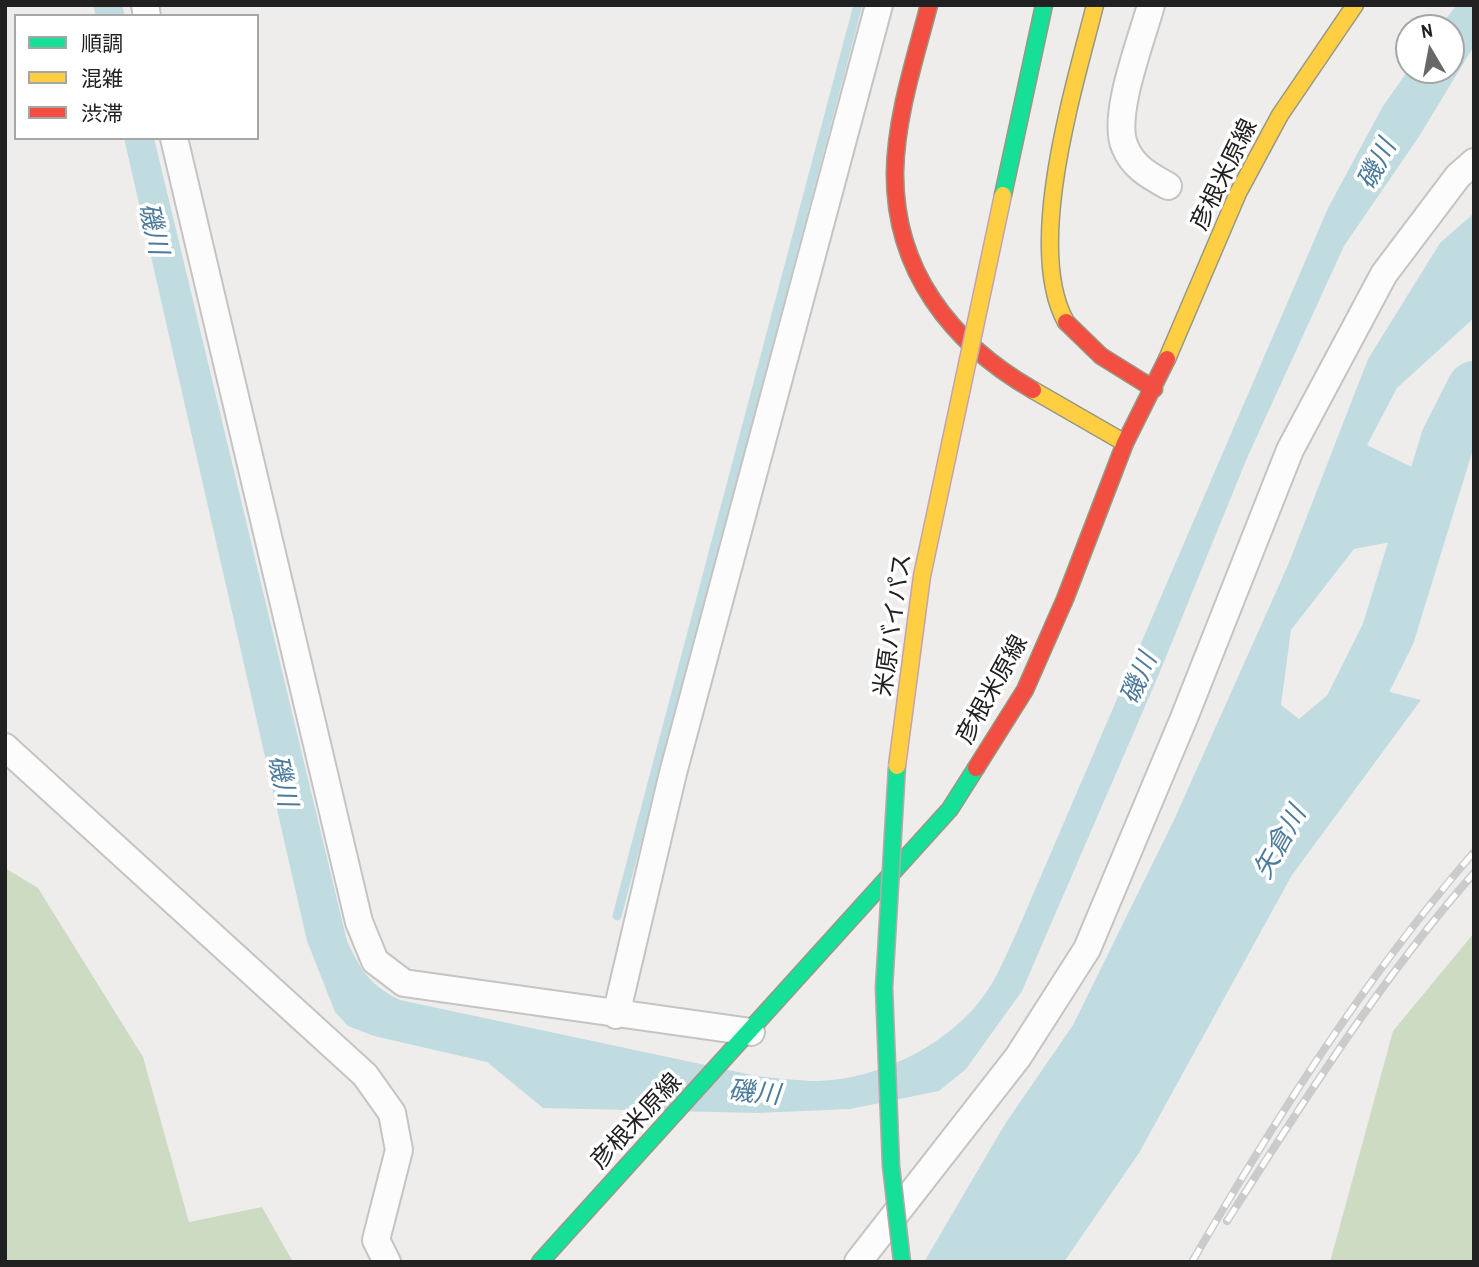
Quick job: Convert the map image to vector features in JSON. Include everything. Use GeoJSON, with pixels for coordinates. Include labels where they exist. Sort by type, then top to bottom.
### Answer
{"type":"FeatureCollection","features":[{"type":"Feature","properties":{"kind":"main road"},"geometry":{"type":"LineString","coordinates":[[929,5],[904,103],[895,171],[898,219],[912,265],[937,311],[1000,371],[1125,443]]}},
{"type":"Feature","properties":{"kind":"main road","name":"米原バイパス"},"geometry":{"type":"LineString","coordinates":[[902,1262],[891,1166],[884,988],[894,788],[922,576],[1044,5]]}},
{"type":"Feature","properties":{"kind":"main road"},"geometry":{"type":"LineString","coordinates":[[1095,5],[1059,164],[1051,220],[1051,269],[1059,311],[1076,336],[1154,389]]}},
{"type":"Feature","properties":{"kind":"main road","name":"彦根米原線"},"geometry":{"type":"LineString","coordinates":[[540,1262],[732,1054],[950,809],[1025,691],[1065,599],[1125,443],[1154,389],[1238,193],[1280,115],[1355,5]]}},
{"type":"Feature","properties":{"kind":"street"},"geometry":{"type":"LineString","coordinates":[[616,1015],[676,759],[879,5]]}},
{"type":"Feature","properties":{"kind":"street"},"geometry":{"type":"LineString","coordinates":[[1151,5],[1121,121],[1124,146],[1141,171],[1168,186]]}},
{"type":"Feature","properties":{"kind":"street"},"geometry":{"type":"LineString","coordinates":[[174,140],[359,922],[375,961],[404,983],[751,1032]]}},
{"type":"Feature","properties":{"kind":"street"},"geometry":{"type":"LineString","coordinates":[[858,1262],[1018,1058],[1087,948],[1184,718],[1290,450],[1384,274],[1458,176],[1474,162]]}},
{"type":"Feature","properties":{"kind":"street"},"geometry":{"type":"LineString","coordinates":[[5,747],[365,1075],[392,1114],[399,1150],[376,1240],[387,1262]]}},
{"type":"Feature","properties":{"kind":"green space"},"geometry":{"type":"Polygon","coordinates":[[[5,868],[38,888],[143,1057],[189,1222],[262,1207],[293,1262],[5,1262],[5,868]]]}},
{"type":"Feature","properties":{"kind":"green space"},"geometry":{"type":"Polygon","coordinates":[[[1474,933],[1474,1262],[1330,1262],[1393,1031],[1474,933]]]}},
{"type":"Feature","properties":{"kind":"water"},"geometry":{"type":"Polygon","coordinates":[[[93,5],[122,5],[124,14],[95,14],[93,5]]]}},
{"type":"Feature","properties":{"kind":"water"},"geometry":{"type":"Polygon","coordinates":[[[1457,5],[1474,5],[1474,46],[1465,61],[1465,14],[1450,14],[1457,5]]]}},
{"type":"Feature","properties":{"kind":"water","name":"磯川"},"geometry":{"type":"Polygon","coordinates":[[[1398,84],[1451,84],[1418,138],[1344,246],[1247,458],[1159,674],[1022,991],[966,1069],[939,1091],[850,1109],[757,1113],[543,1108],[487,1062],[374,1036],[348,1026],[335,1012],[307,941],[124,140],[154,140],[347,941],[362,969],[381,989],[400,1000],[757,1076],[811,1081],[860,1075],[910,1057],[953,1028],[972,1010],[991,984],[1016,934],[1328,208],[1383,106],[1398,84]]]}},
{"type":"Feature","properties":{"kind":"water"},"geometry":{"type":"Polygon","coordinates":[[[1474,213],[1474,318],[1397,388],[1367,445],[1418,470],[1446,518],[1427,548],[1391,542],[1354,549],[1291,630],[1281,705],[1299,719],[1331,692],[1371,687],[1421,700],[1292,875],[1139,1153],[1064,1262],[924,1262],[1005,1124],[1073,1025],[1174,820],[1288,565],[1368,359],[1440,243],[1474,213]]]}},
{"type":"Feature","properties":{"kind":"waterway"},"geometry":{"type":"LineString","coordinates":[[617,916],[858,5]]}},
{"type":"Feature","properties":{"kind":"waterway","name":"矢倉川"},"geometry":{"type":"LineString","coordinates":[[1327,756],[1388,634],[1448,439],[1474,388]]}},
{"type":"Feature","properties":{"kind":"railway"},"geometry":{"type":"LineString","coordinates":[[1192,1262],[1323,1051],[1396,949],[1474,852]]}},
{"type":"Feature","properties":{"kind":"railway"},"geometry":{"type":"LineString","coordinates":[[1227,1221],[1375,999],[1406,956],[1474,873]]}},
{"type":"Feature","properties":{"kind":"traffic: fast"},"geometry":{"type":"LineString","coordinates":[[1003,195],[1044,5]]}},
{"type":"Feature","properties":{"kind":"traffic: fast"},"geometry":{"type":"LineString","coordinates":[[897,766],[884,988],[891,1166],[902,1262]]}},
{"type":"Feature","properties":{"kind":"traffic: fast"},"geometry":{"type":"LineString","coordinates":[[540,1262],[950,809],[976,768]]}},
{"type":"Feature","properties":{"kind":"traffic: slow"},"geometry":{"type":"LineString","coordinates":[[1066,322],[1054,290],[1050,252],[1051,210],[1066,121],[1095,5]]}},
{"type":"Feature","properties":{"kind":"traffic: slow"},"geometry":{"type":"LineString","coordinates":[[1167,359],[1238,193],[1280,115],[1355,5]]}},
{"type":"Feature","properties":{"kind":"traffic: slow"},"geometry":{"type":"LineString","coordinates":[[897,766],[922,576],[1003,195]]}},
{"type":"Feature","properties":{"kind":"traffic: slow"},"geometry":{"type":"LineString","coordinates":[[1033,390],[1125,443]]}},
{"type":"Feature","properties":{"kind":"traffic: jam"},"geometry":{"type":"LineString","coordinates":[[929,5],[907,88],[896,151],[897,208],[905,241],[917,272],[933,300],[953,326],[1003,371],[1033,390]]}},
{"type":"Feature","properties":{"kind":"traffic: jam"},"geometry":{"type":"LineString","coordinates":[[1066,322],[1101,356],[1154,389]]}},
{"type":"Feature","properties":{"kind":"traffic: jam"},"geometry":{"type":"LineString","coordinates":[[976,768],[1025,690],[1065,599],[1125,443],[1167,359]]}}]}
